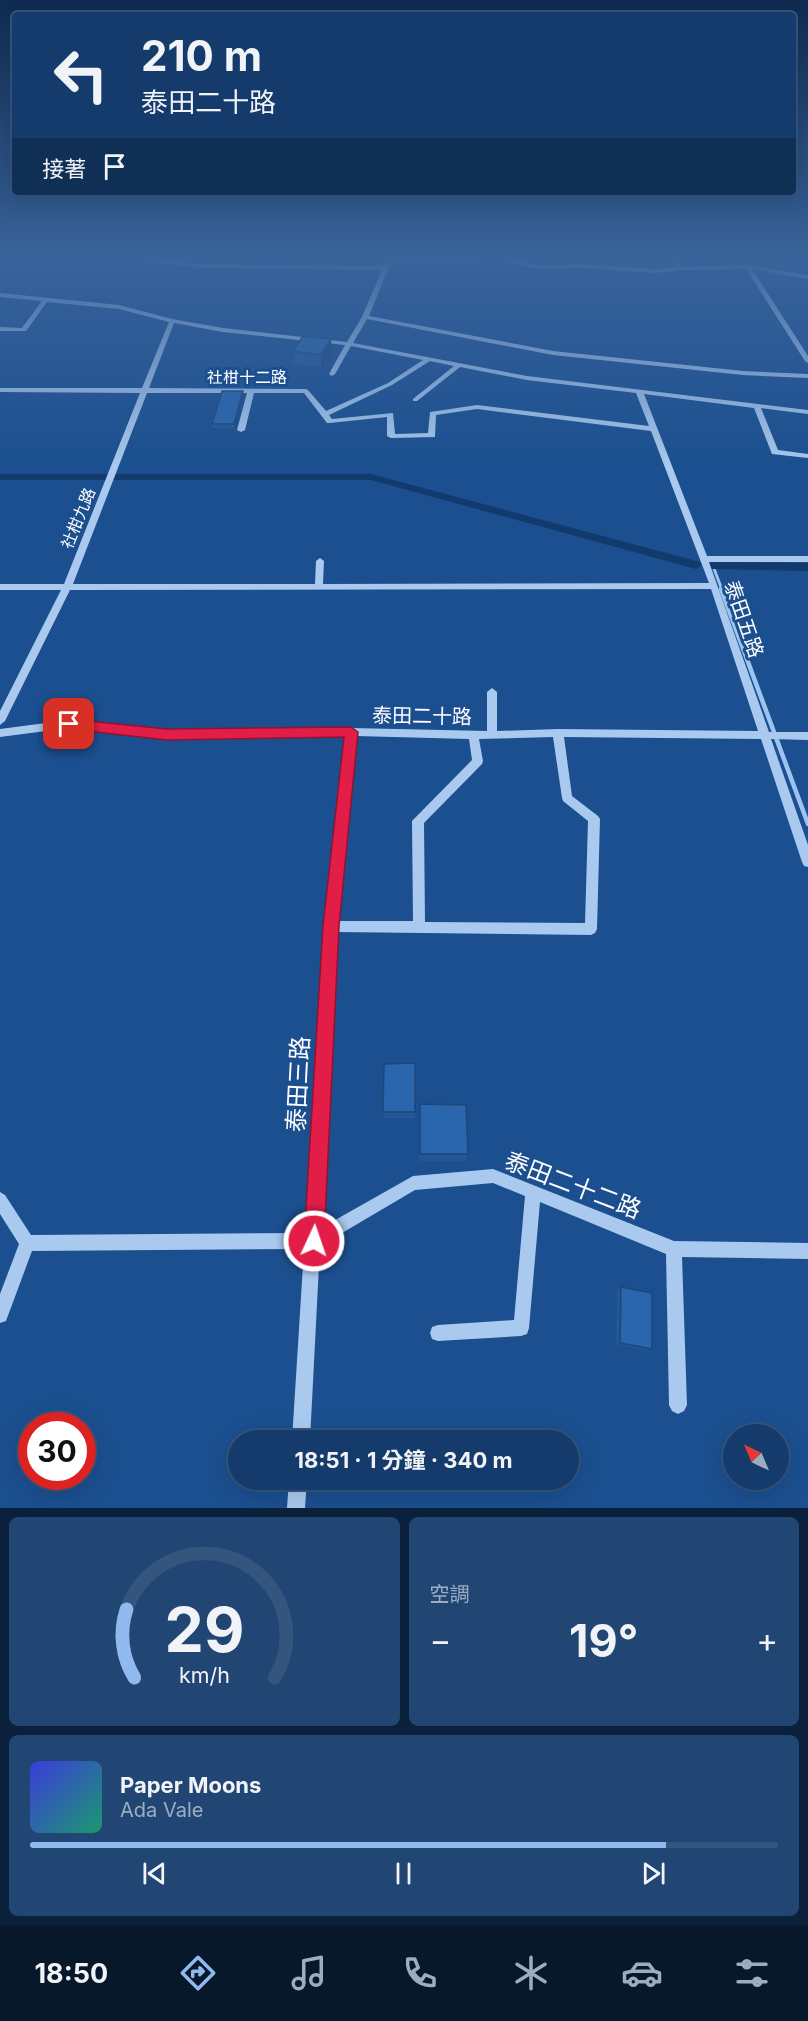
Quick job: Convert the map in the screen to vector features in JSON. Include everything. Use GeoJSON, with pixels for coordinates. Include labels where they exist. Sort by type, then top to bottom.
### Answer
{"type":"FeatureCollection","features":[{"type":"Feature","properties":{"kind":"street"},"geometry":{"type":"LineString","coordinates":[[0,329],[24,330],[27,326]]}},
{"type":"Feature","properties":{"kind":"street","name":"社柑九路"},"geometry":{"type":"LineString","coordinates":[[0,722],[67,587],[170,326]]}},
{"type":"Feature","properties":{"kind":"street"},"geometry":{"type":"LineString","coordinates":[[202,326],[350,344],[527,378],[808,412]]}},
{"type":"Feature","properties":{"kind":"street"},"geometry":{"type":"LineString","coordinates":[[332,374],[360,326]]}},
{"type":"Feature","properties":{"kind":"street"},"geometry":{"type":"LineString","coordinates":[[414,326],[554,353],[743,373],[808,376]]}},
{"type":"Feature","properties":{"kind":"street"},"geometry":{"type":"LineString","coordinates":[[786,326],[808,360]]}},
{"type":"Feature","properties":{"kind":"street"},"geometry":{"type":"LineString","coordinates":[[429,359],[390,384],[325,414],[330,421],[390,415],[391,436],[432,435],[432,413],[477,407],[654,429]]}},
{"type":"Feature","properties":{"kind":"street"},"geometry":{"type":"LineString","coordinates":[[415,400],[459,364]]}},
{"type":"Feature","properties":{"kind":"street","name":"社柑十二路"},"geometry":{"type":"LineString","coordinates":[[0,390],[306,391],[325,414]]}},
{"type":"Feature","properties":{"kind":"street"},"geometry":{"type":"LineString","coordinates":[[241,430],[251,390]]}},
{"type":"Feature","properties":{"kind":"street","name":"泰田五路"},"geometry":{"type":"LineString","coordinates":[[639,391],[714,586],[808,862]]}},
{"type":"Feature","properties":{"kind":"street"},"geometry":{"type":"LineString","coordinates":[[756,405],[775,452],[808,456]]}},
{"type":"Feature","properties":{"kind":"street"},"geometry":{"type":"LineString","coordinates":[[704,559],[808,559]]}},
{"type":"Feature","properties":{"kind":"street"},"geometry":{"type":"LineString","coordinates":[[319,586],[320,561]]}},
{"type":"Feature","properties":{"kind":"street"},"geometry":{"type":"LineString","coordinates":[[0,587],[714,586]]}},
{"type":"Feature","properties":{"kind":"street"},"geometry":{"type":"LineString","coordinates":[[492,692],[492,735]]}},
{"type":"Feature","properties":{"kind":"street","name":"泰田二十路"},"geometry":{"type":"LineString","coordinates":[[0,733],[69,724],[167,735],[351,732],[473,735],[558,733],[808,736]]}},
{"type":"Feature","properties":{"kind":"street","name":"泰田三路"},"geometry":{"type":"LineString","coordinates":[[302,1430],[331,926],[351,732]]}},
{"type":"Feature","properties":{"kind":"street"},"geometry":{"type":"LineString","coordinates":[[331,926],[591,928],[594,819],[567,798],[558,733]]}},
{"type":"Feature","properties":{"kind":"street"},"geometry":{"type":"LineString","coordinates":[[419,927],[418,821],[478,761],[473,735]]}},
{"type":"Feature","properties":{"kind":"street","name":"泰田二十二路"},"geometry":{"type":"LineString","coordinates":[[314,1241],[413,1183],[493,1176],[674,1249],[808,1251]]}},
{"type":"Feature","properties":{"kind":"street"},"geometry":{"type":"LineString","coordinates":[[438,1333],[520,1328],[533,1192]]}},
{"type":"Feature","properties":{"kind":"street"},"geometry":{"type":"LineString","coordinates":[[0,1200],[27,1242]]}},
{"type":"Feature","properties":{"kind":"street"},"geometry":{"type":"LineString","coordinates":[[27,1242],[314,1241]]}},
{"type":"Feature","properties":{"kind":"street"},"geometry":{"type":"LineString","coordinates":[[0,1315],[27,1242]]}},
{"type":"Feature","properties":{"kind":"street"},"geometry":{"type":"LineString","coordinates":[[674,1249],[678,1405]]}},
{"type":"Feature","properties":{"kind":"street"},"geometry":{"type":"LineString","coordinates":[[296,1508],[297,1490]]}},
{"type":"Feature","properties":{"kind":"building"},"geometry":{"type":"Polygon","coordinates":[[[303,336],[331,339],[321,355],[293,351],[303,336]]]}},
{"type":"Feature","properties":{"kind":"building"},"geometry":{"type":"Polygon","coordinates":[[[222,391],[243,391],[234,424],[212,424],[222,391]]]}},
{"type":"Feature","properties":{"kind":"building"},"geometry":{"type":"Polygon","coordinates":[[[415,1063],[415,1112],[383,1112],[384,1064],[415,1063]]]}},
{"type":"Feature","properties":{"kind":"building"},"geometry":{"type":"Polygon","coordinates":[[[420,1104],[466,1105],[468,1154],[420,1154],[420,1104]]]}},
{"type":"Feature","properties":{"kind":"building"},"geometry":{"type":"Polygon","coordinates":[[[621,1287],[652,1293],[652,1349],[620,1343],[621,1287]]]}},
{"type":"Feature","properties":{"kind":"waterway"},"geometry":{"type":"LineString","coordinates":[[0,477],[371,477],[696,565]]}},
{"type":"Feature","properties":{"kind":"waterway"},"geometry":{"type":"LineString","coordinates":[[712,566],[808,567]]}},
{"type":"Feature","properties":{"kind":"waterway"},"geometry":{"type":"LineString","coordinates":[[713,566],[722,590]]}},
{"type":"Feature","properties":{"kind":"waterway"},"geometry":{"type":"LineString","coordinates":[[721,589],[808,824]]}},
{"type":"Feature","properties":{"kind":"route"},"geometry":{"type":"LineString","coordinates":[[69,724],[167,735],[351,732],[331,926],[314,1241]]}}]}
